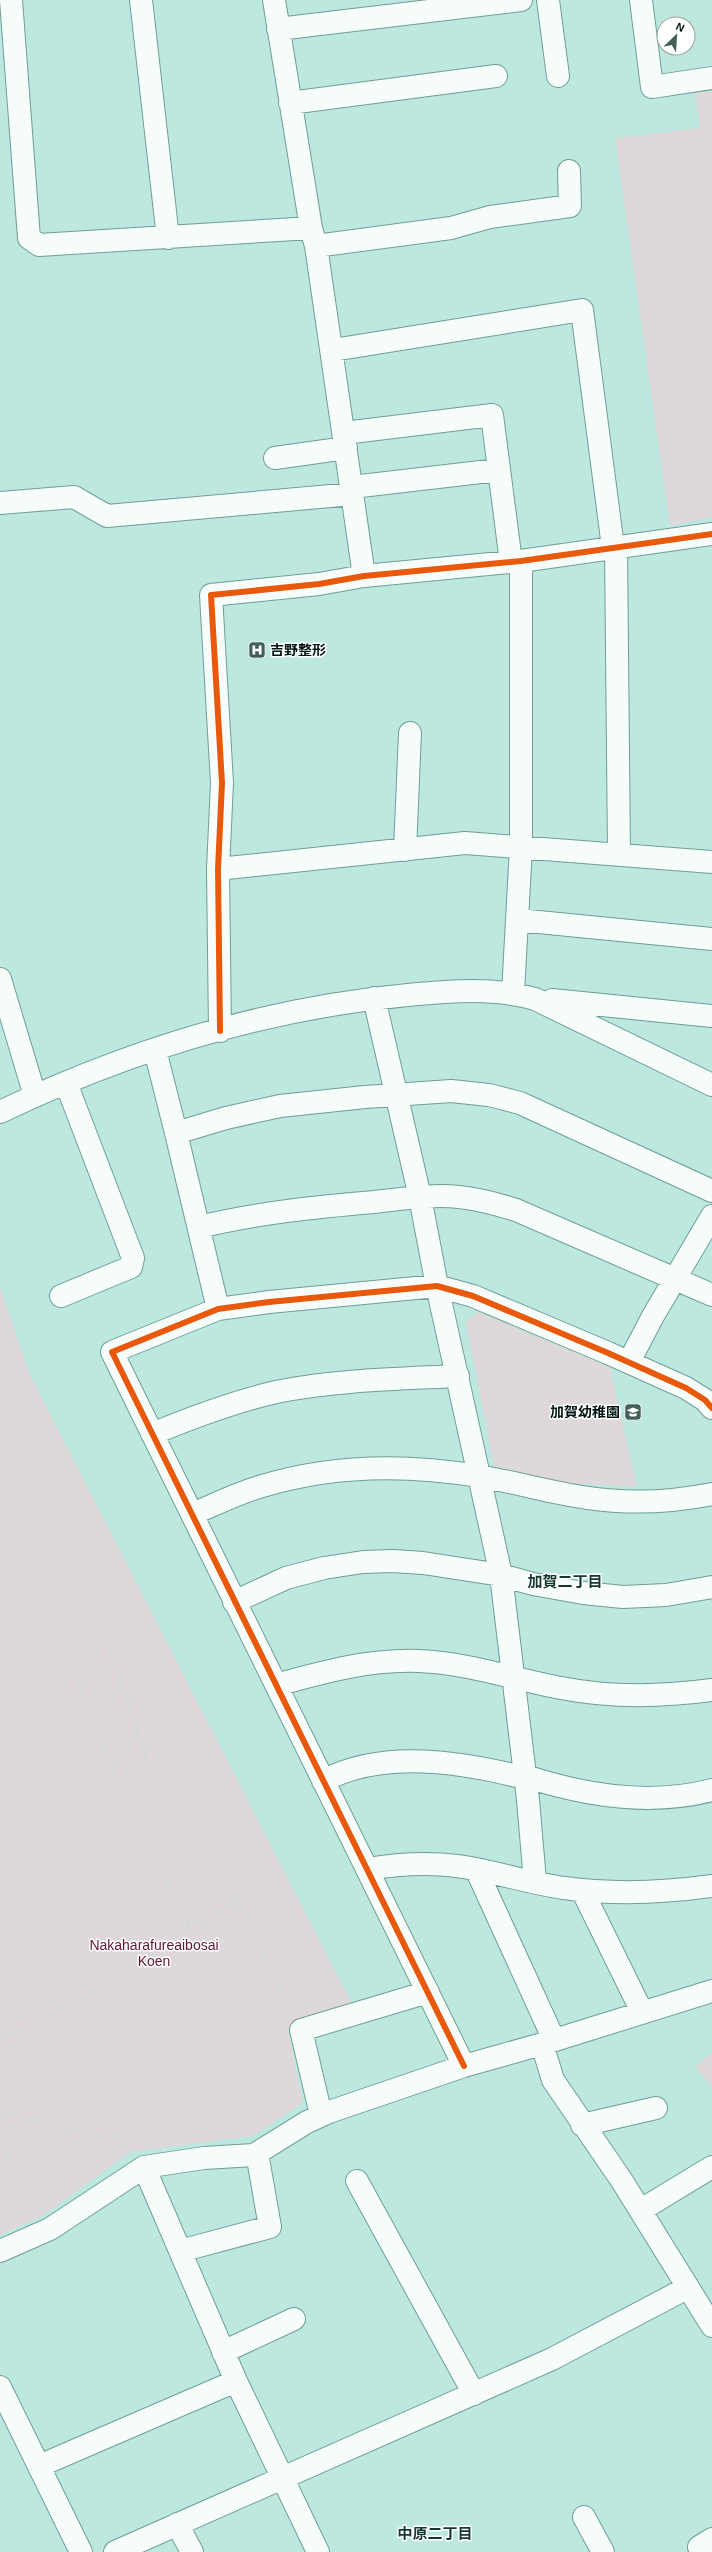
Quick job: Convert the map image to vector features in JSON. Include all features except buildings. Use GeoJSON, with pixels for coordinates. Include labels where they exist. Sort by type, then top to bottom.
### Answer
{"type":"FeatureCollection","features":[{"type":"Feature","properties":{"kind":"street"},"geometry":{"type":"LineString","coordinates":[[11,0],[29,238],[39,245],[168,238],[314,237],[451,228],[490,217],[570,206],[569,171]]}},
{"type":"Feature","properties":{"kind":"street"},"geometry":{"type":"LineString","coordinates":[[141,0],[168,238]]}},
{"type":"Feature","properties":{"kind":"street"},"geometry":{"type":"LineString","coordinates":[[274,0],[333,350],[364,576]]}},
{"type":"Feature","properties":{"kind":"street"},"geometry":{"type":"LineString","coordinates":[[278,29],[521,0]]}},
{"type":"Feature","properties":{"kind":"street"},"geometry":{"type":"LineString","coordinates":[[548,0],[558,76]]}},
{"type":"Feature","properties":{"kind":"street"},"geometry":{"type":"LineString","coordinates":[[641,0],[652,87],[712,78]]}},
{"type":"Feature","properties":{"kind":"street"},"geometry":{"type":"LineString","coordinates":[[290,102],[496,76]]}},
{"type":"Feature","properties":{"kind":"street"},"geometry":{"type":"LineString","coordinates":[[333,350],[582,310],[614,546],[619,854]]}},
{"type":"Feature","properties":{"kind":"street"},"geometry":{"type":"LineString","coordinates":[[275,458],[345,440],[492,415],[498,470],[516,561],[521,847],[513,993]]}},
{"type":"Feature","properties":{"kind":"street"},"geometry":{"type":"LineString","coordinates":[[0,502],[74,497],[107,516],[352,490],[498,470]]}},
{"type":"Feature","properties":{"kind":"street"},"geometry":{"type":"LineString","coordinates":[[220,1031],[218,869],[222,783],[210,595],[319,584],[364,576],[516,561],[614,546],[712,534]]}},
{"type":"Feature","properties":{"kind":"street"},"geometry":{"type":"LineString","coordinates":[[405,850],[410,733]]}},
{"type":"Feature","properties":{"kind":"street"},"geometry":{"type":"LineString","coordinates":[[218,869],[465,844],[619,854],[712,862]]}},
{"type":"Feature","properties":{"kind":"street"},"geometry":{"type":"LineString","coordinates":[[518,920],[712,939]]}},
{"type":"Feature","properties":{"kind":"street"},"geometry":{"type":"LineString","coordinates":[[0,979],[3,1001],[35,1096]]}},
{"type":"Feature","properties":{"kind":"street"},"geometry":{"type":"LineString","coordinates":[[0,1112],[66,1083],[155,1050],[285,1014],[374,998],[429,993],[491,991],[513,993],[535,999],[712,1016]]}},
{"type":"Feature","properties":{"kind":"street"},"geometry":{"type":"LineString","coordinates":[[374,998],[420,1197],[437,1286],[501,1575],[525,1777],[535,1882]]}},
{"type":"Feature","properties":{"kind":"street"},"geometry":{"type":"LineString","coordinates":[[535,999],[712,1085]]}},
{"type":"Feature","properties":{"kind":"street"},"geometry":{"type":"LineString","coordinates":[[155,1050],[199,1226],[218,1310]]}},
{"type":"Feature","properties":{"kind":"street"},"geometry":{"type":"LineString","coordinates":[[61,1296],[131,1267],[133,1258],[66,1083]]}},
{"type":"Feature","properties":{"kind":"street"},"geometry":{"type":"LineString","coordinates":[[176,1133],[226,1118],[280,1106],[451,1091],[489,1095],[520,1103],[712,1191]]}},
{"type":"Feature","properties":{"kind":"street"},"geometry":{"type":"LineString","coordinates":[[199,1226],[240,1217],[297,1209],[420,1197],[458,1197],[488,1202],[516,1210],[712,1296]]}},
{"type":"Feature","properties":{"kind":"street"},"geometry":{"type":"LineString","coordinates":[[629,1362],[674,1280],[712,1216]]}},
{"type":"Feature","properties":{"kind":"street"},"geometry":{"type":"LineString","coordinates":[[464,2066],[112,1352],[218,1310],[268,1302],[437,1286],[473,1296],[629,1362],[686,1388],[705,1400],[712,1408]]}},
{"type":"Feature","properties":{"kind":"street"},"geometry":{"type":"LineString","coordinates":[[152,1434],[199,1414],[277,1392],[354,1382],[458,1376]]}},
{"type":"Feature","properties":{"kind":"street"},"geometry":{"type":"LineString","coordinates":[[192,1514],[260,1487],[356,1469],[392,1468],[479,1476],[588,1498],[629,1501],[685,1499],[712,1494]]}},
{"type":"Feature","properties":{"kind":"street"},"geometry":{"type":"LineString","coordinates":[[234,1602],[286,1578],[363,1562],[423,1563],[501,1575],[533,1584],[583,1593],[623,1596],[666,1595],[712,1587]]}},
{"type":"Feature","properties":{"kind":"street"},"geometry":{"type":"LineString","coordinates":[[276,1685],[330,1670],[376,1663],[419,1661],[486,1670],[514,1678],[606,1695],[640,1697],[712,1690]]}},
{"type":"Feature","properties":{"kind":"street"},"geometry":{"type":"LineString","coordinates":[[323,1780],[341,1771],[398,1762],[467,1766],[525,1777],[553,1785],[584,1791],[635,1797],[666,1797],[712,1790]]}},
{"type":"Feature","properties":{"kind":"street"},"geometry":{"type":"LineString","coordinates":[[367,1869],[402,1864],[456,1866],[582,1890],[649,1894],[712,1886]]}},
{"type":"Feature","properties":{"kind":"street"},"geometry":{"type":"LineString","coordinates":[[476,1870],[548,2042],[553,2080],[582,2125],[641,2210],[687,2288],[709,2313]]}},
{"type":"Feature","properties":{"kind":"street"},"geometry":{"type":"LineString","coordinates":[[582,1890],[642,2012]]}},
{"type":"Feature","properties":{"kind":"street"},"geometry":{"type":"LineString","coordinates":[[0,2251],[50,2229],[144,2167],[257,2153],[321,2115],[464,2066],[548,2042],[712,1991]]}},
{"type":"Feature","properties":{"kind":"street"},"geometry":{"type":"LineString","coordinates":[[321,2115],[301,2030],[428,1992]]}},
{"type":"Feature","properties":{"kind":"street"},"geometry":{"type":"LineString","coordinates":[[582,2125],[656,2108]]}},
{"type":"Feature","properties":{"kind":"street"},"geometry":{"type":"LineString","coordinates":[[180,2251],[270,2227],[257,2153]]}},
{"type":"Feature","properties":{"kind":"street"},"geometry":{"type":"LineString","coordinates":[[144,2167],[236,2381],[318,2552]]}},
{"type":"Feature","properties":{"kind":"street"},"geometry":{"type":"LineString","coordinates":[[641,2210],[712,2167]]}},
{"type":"Feature","properties":{"kind":"street"},"geometry":{"type":"LineString","coordinates":[[357,2182],[474,2394]]}},
{"type":"Feature","properties":{"kind":"street"},"geometry":{"type":"LineString","coordinates":[[115,2552],[281,2477],[552,2359],[687,2288]]}},
{"type":"Feature","properties":{"kind":"street"},"geometry":{"type":"LineString","coordinates":[[223,2352],[294,2319]]}},
{"type":"Feature","properties":{"kind":"street"},"geometry":{"type":"LineString","coordinates":[[39,2466],[236,2381]]}},
{"type":"Feature","properties":{"kind":"street"},"geometry":{"type":"LineString","coordinates":[[0,2387],[81,2552]]}},
{"type":"Feature","properties":{"kind":"street"},"geometry":{"type":"LineString","coordinates":[[584,2517],[603,2552]]}},
{"type":"Feature","properties":{"kind":"street"},"geometry":{"type":"LineString","coordinates":[[177,2524],[192,2552]]}},
{"type":"Feature","properties":{"kind":"path"},"geometry":{"type":"LineString","coordinates":[[0,1490],[44,1532],[104,1628],[149,1768],[239,1901],[301,2030]]}},
{"type":"Feature","properties":{"kind":"path"},"geometry":{"type":"LineString","coordinates":[[0,1558],[70,1663],[123,1794],[188,1925]]}},
{"type":"Feature","properties":{"kind":"path"},"geometry":{"type":"LineString","coordinates":[[0,2040],[105,1988],[133,1970],[188,1925],[239,1901]]}},
{"type":"Feature","properties":{"kind":"path"},"geometry":{"type":"LineString","coordinates":[[0,2108],[21,2118],[119,2138],[144,2167]]}},
{"type":"Feature","properties":{"kind":"path"},"geometry":{"type":"LineString","coordinates":[[0,2172],[5,2167],[21,2118]]}},
{"type":"Feature","properties":{"kind":"green space"},"geometry":{"type":"Polygon","coordinates":[[[712,91],[712,517],[670,526],[615,138],[700,128],[695,93],[712,91]]]}},
{"type":"Feature","properties":{"kind":"green space","name":"Nakaharafureaibosai Koen"},"geometry":{"type":"Polygon","coordinates":[[[0,1287],[30,1375],[354,2008],[288,2029],[303,2103],[253,2136],[131,2152],[41,2217],[0,2235],[0,1287]]]}},
{"type":"Feature","properties":{"kind":"green space"},"geometry":{"type":"Polygon","coordinates":[[[478,1312],[610,1367],[637,1487],[558,1482],[494,1466],[466,1321],[478,1312]]]}},
{"type":"Feature","properties":{"kind":"green space"},"geometry":{"type":"Polygon","coordinates":[[[712,2053],[712,2087],[695,2067],[712,2053]]]}},
{"type":"Feature","properties":{"kind":"cycle path"},"geometry":{"type":"LineString","coordinates":[[220,1031],[218,869],[222,783],[211,595],[319,584],[364,576],[521,561],[712,534]]}},
{"type":"Feature","properties":{"kind":"cycle path"},"geometry":{"type":"LineString","coordinates":[[464,2066],[112,1352],[218,1309],[269,1302],[437,1286],[473,1296],[608,1353],[686,1388],[705,1400],[712,1408]]}},
{"type":"Feature","properties":{"kind":"place","name":"吉野整形"},"geometry":{"type":"Point","coordinates":[257,650]}},
{"type":"Feature","properties":{"kind":"place","name":"加賀幼稚園"},"geometry":{"type":"Point","coordinates":[633,1412]}},
{"type":"Feature","properties":{"kind":"district","name":"加賀二丁目"},"geometry":{"type":"Point","coordinates":[565,1581]}},
{"type":"Feature","properties":{"kind":"district","name":"中原二丁目"},"geometry":{"type":"Point","coordinates":[435,2533]}}]}
